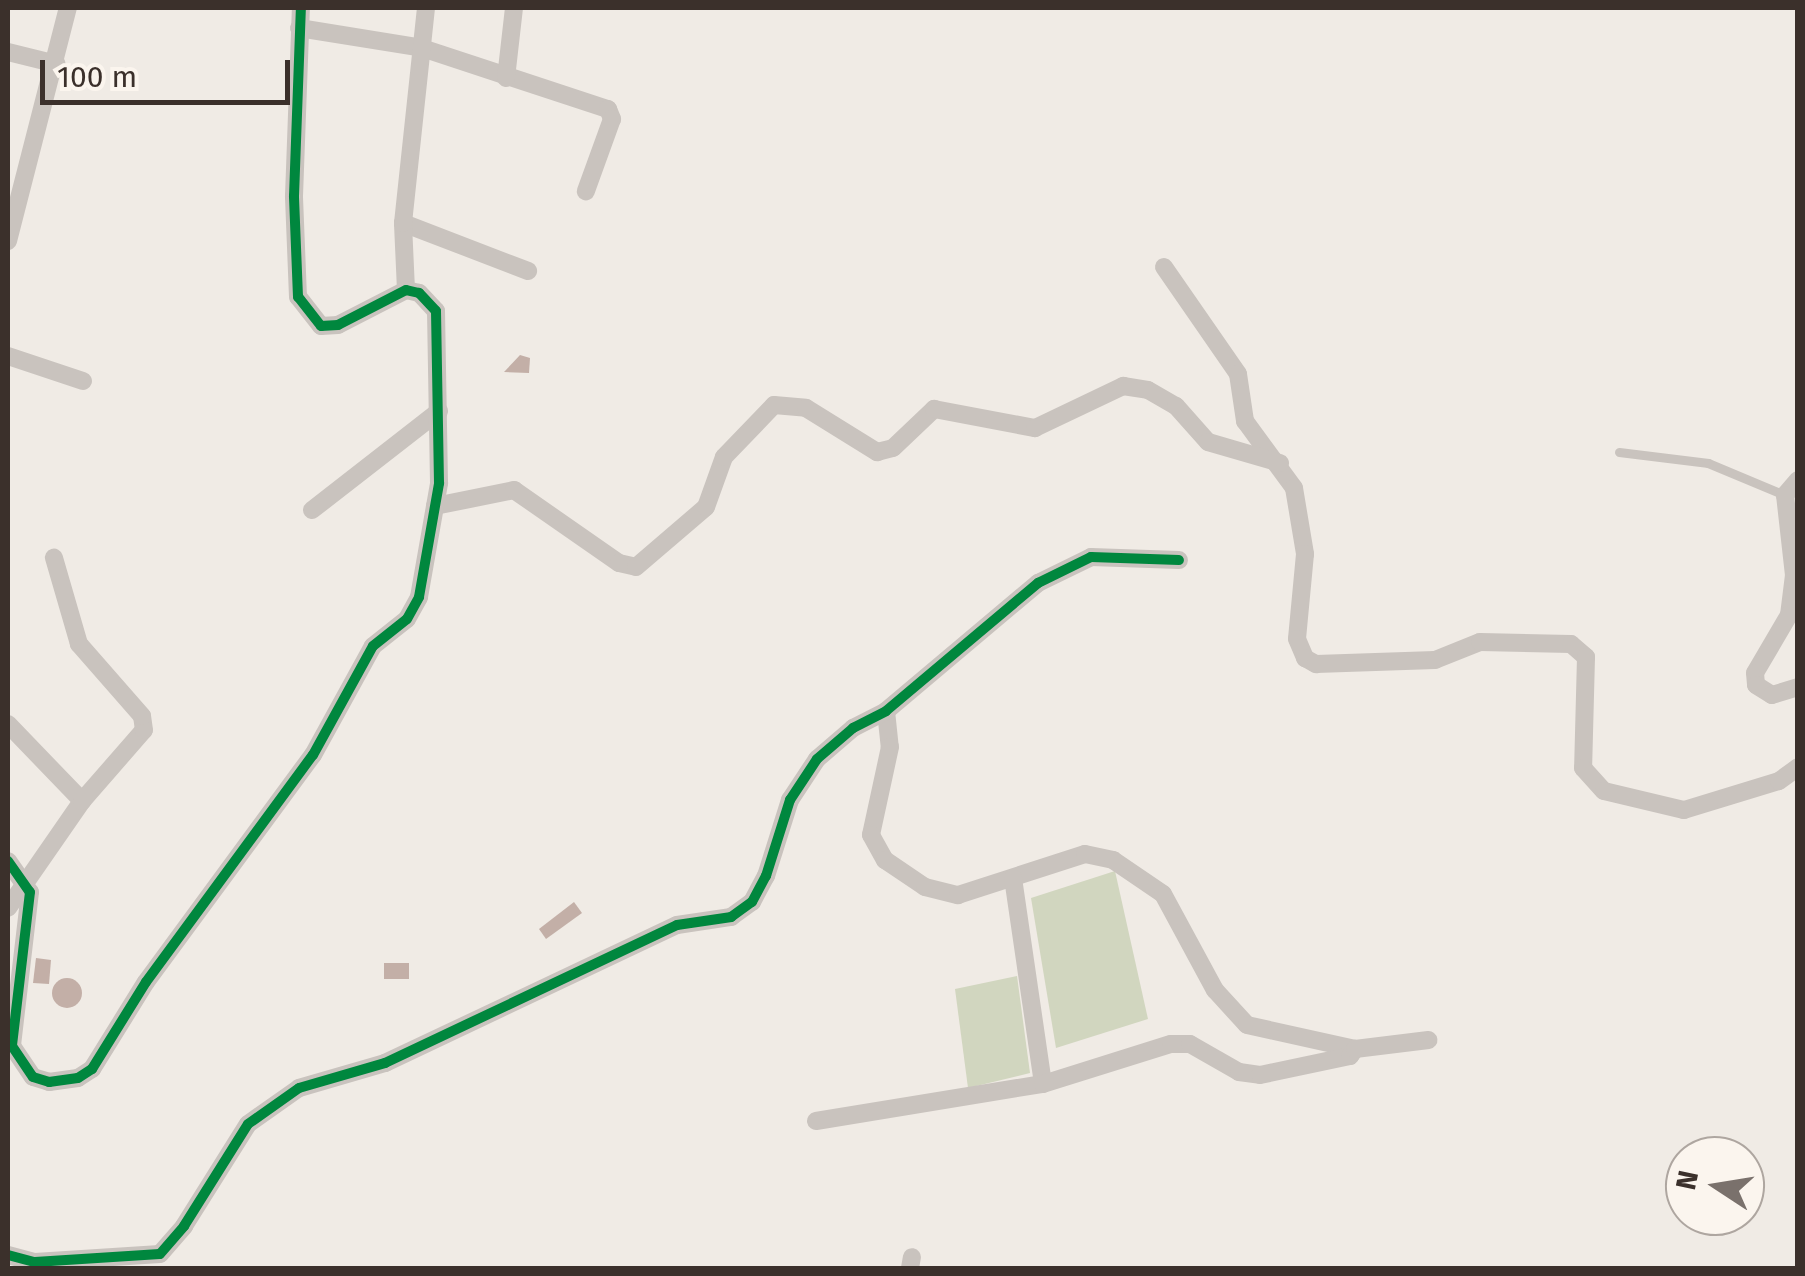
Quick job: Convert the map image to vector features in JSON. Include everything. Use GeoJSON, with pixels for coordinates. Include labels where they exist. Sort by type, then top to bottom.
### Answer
{"type":"FeatureCollection","features":[{"type":"Feature","properties":{"kind":"street"},"geometry":{"type":"LineString","coordinates":[[8,241],[68,8]]}},
{"type":"Feature","properties":{"kind":"street"},"geometry":{"type":"LineString","coordinates":[[8,862],[27,882],[12,1046],[33,1077],[65,1082],[92,1069],[146,982],[313,755],[373,646],[407,619],[423,584],[435,506],[439,411],[436,311],[420,293],[406,290],[338,326],[321,326],[298,297],[294,196],[302,8]]}},
{"type":"Feature","properties":{"kind":"street"},"geometry":{"type":"LineString","coordinates":[[406,290],[403,223],[426,8]]}},
{"type":"Feature","properties":{"kind":"street"},"geometry":{"type":"LineString","coordinates":[[506,78],[514,8]]}},
{"type":"Feature","properties":{"kind":"street"},"geometry":{"type":"LineString","coordinates":[[299,28],[422,48],[612,113],[586,191]]}},
{"type":"Feature","properties":{"kind":"street"},"geometry":{"type":"LineString","coordinates":[[8,52],[56,64]]}},
{"type":"Feature","properties":{"kind":"street"},"geometry":{"type":"LineString","coordinates":[[403,223],[528,270]]}},
{"type":"Feature","properties":{"kind":"street"},"geometry":{"type":"LineString","coordinates":[[1164,267],[1238,374],[1245,422],[1280,463],[1300,509],[1306,577],[1297,639],[1311,662],[1434,660],[1485,642],[1570,644],[1586,657],[1583,768],[1604,791],[1684,810],[1778,781],[1798,766]]}},
{"type":"Feature","properties":{"kind":"street"},"geometry":{"type":"LineString","coordinates":[[8,356],[82,381]]}},
{"type":"Feature","properties":{"kind":"street"},"geometry":{"type":"LineString","coordinates":[[435,506],[514,490],[619,563],[636,567],[706,506],[724,457],[774,405],[806,408],[877,452],[892,448],[934,409],[1035,428],[1124,386],[1148,390],[1176,406],[1208,442],[1280,463]]}},
{"type":"Feature","properties":{"kind":"street"},"geometry":{"type":"LineString","coordinates":[[312,510],[439,411]]}},
{"type":"Feature","properties":{"kind":"street"},"geometry":{"type":"LineString","coordinates":[[1798,480],[1784,495],[1794,575],[1789,614],[1754,672],[1756,686],[1772,696],[1798,686]]}},
{"type":"Feature","properties":{"kind":"street"},"geometry":{"type":"LineString","coordinates":[[8,1255],[35,1262],[164,1261],[248,1124],[299,1088],[385,1063],[677,925],[732,916],[752,902],[790,800],[817,759],[852,728],[886,711],[1038,583],[1090,557],[1178,560]]}},
{"type":"Feature","properties":{"kind":"street"},"geometry":{"type":"LineString","coordinates":[[8,908],[82,801],[138,744],[142,716],[79,644],[54,558]]}},
{"type":"Feature","properties":{"kind":"street"},"geometry":{"type":"LineString","coordinates":[[886,711],[890,747],[871,835],[885,860],[925,887],[958,895],[1085,854],[1113,860],[1163,894],[1215,990],[1239,1018],[1355,1050],[1428,1040]]}},
{"type":"Feature","properties":{"kind":"street"},"geometry":{"type":"LineString","coordinates":[[8,724],[82,801]]}},
{"type":"Feature","properties":{"kind":"street"},"geometry":{"type":"LineString","coordinates":[[1013,878],[1042,1084]]}},
{"type":"Feature","properties":{"kind":"street"},"geometry":{"type":"LineString","coordinates":[[816,1121],[1042,1084],[1170,1044],[1190,1044],[1239,1072],[1260,1074],[1350,1056],[1355,1050]]}},
{"type":"Feature","properties":{"kind":"lane"},"geometry":{"type":"LineString","coordinates":[[1620,452],[1708,463],[1784,495]]}},
{"type":"Feature","properties":{"kind":"green space"},"geometry":{"type":"Polygon","coordinates":[[[1115,871],[1148,1019],[1056,1048],[1031,898],[1115,871]]]}},
{"type":"Feature","properties":{"kind":"green space"},"geometry":{"type":"Polygon","coordinates":[[[1017,976],[1030,1073],[968,1088],[955,989],[1017,976]]]}},
{"type":"Feature","properties":{"kind":"building"},"geometry":{"type":"Polygon","coordinates":[[[520,355],[530,358],[529,373],[504,372],[520,355]]]}},
{"type":"Feature","properties":{"kind":"building"},"geometry":{"type":"Polygon","coordinates":[[[574,902],[582,913],[546,939],[539,929],[574,902]]]}},
{"type":"Feature","properties":{"kind":"building"},"geometry":{"type":"Polygon","coordinates":[[[36,958],[51,960],[49,984],[33,983],[36,958]]]}},
{"type":"Feature","properties":{"kind":"building"},"geometry":{"type":"Polygon","coordinates":[[[384,963],[409,963],[409,979],[384,979],[384,963]]]}},
{"type":"Feature","properties":{"kind":"building"},"geometry":{"type":"Polygon","coordinates":[[[67,978],[78,982],[82,993],[78,1004],[67,1008],[56,1004],[52,993],[56,982],[67,978]]]}},
{"type":"Feature","properties":{"kind":"cycle path"},"geometry":{"type":"LineString","coordinates":[[8,861],[30,892],[12,1046],[33,1077],[49,1082],[78,1078],[92,1069],[146,982],[313,755],[373,646],[407,619],[419,597],[439,483],[436,311],[419,293],[406,290],[338,325],[321,326],[298,297],[294,196],[301,8]]}},
{"type":"Feature","properties":{"kind":"cycle path"},"geometry":{"type":"LineString","coordinates":[[8,1255],[35,1262],[160,1254],[184,1226],[248,1124],[299,1088],[385,1063],[677,925],[731,917],[752,902],[766,876],[790,800],[817,759],[853,728],[886,711],[1038,583],[1091,557],[1179,560]]}}]}
